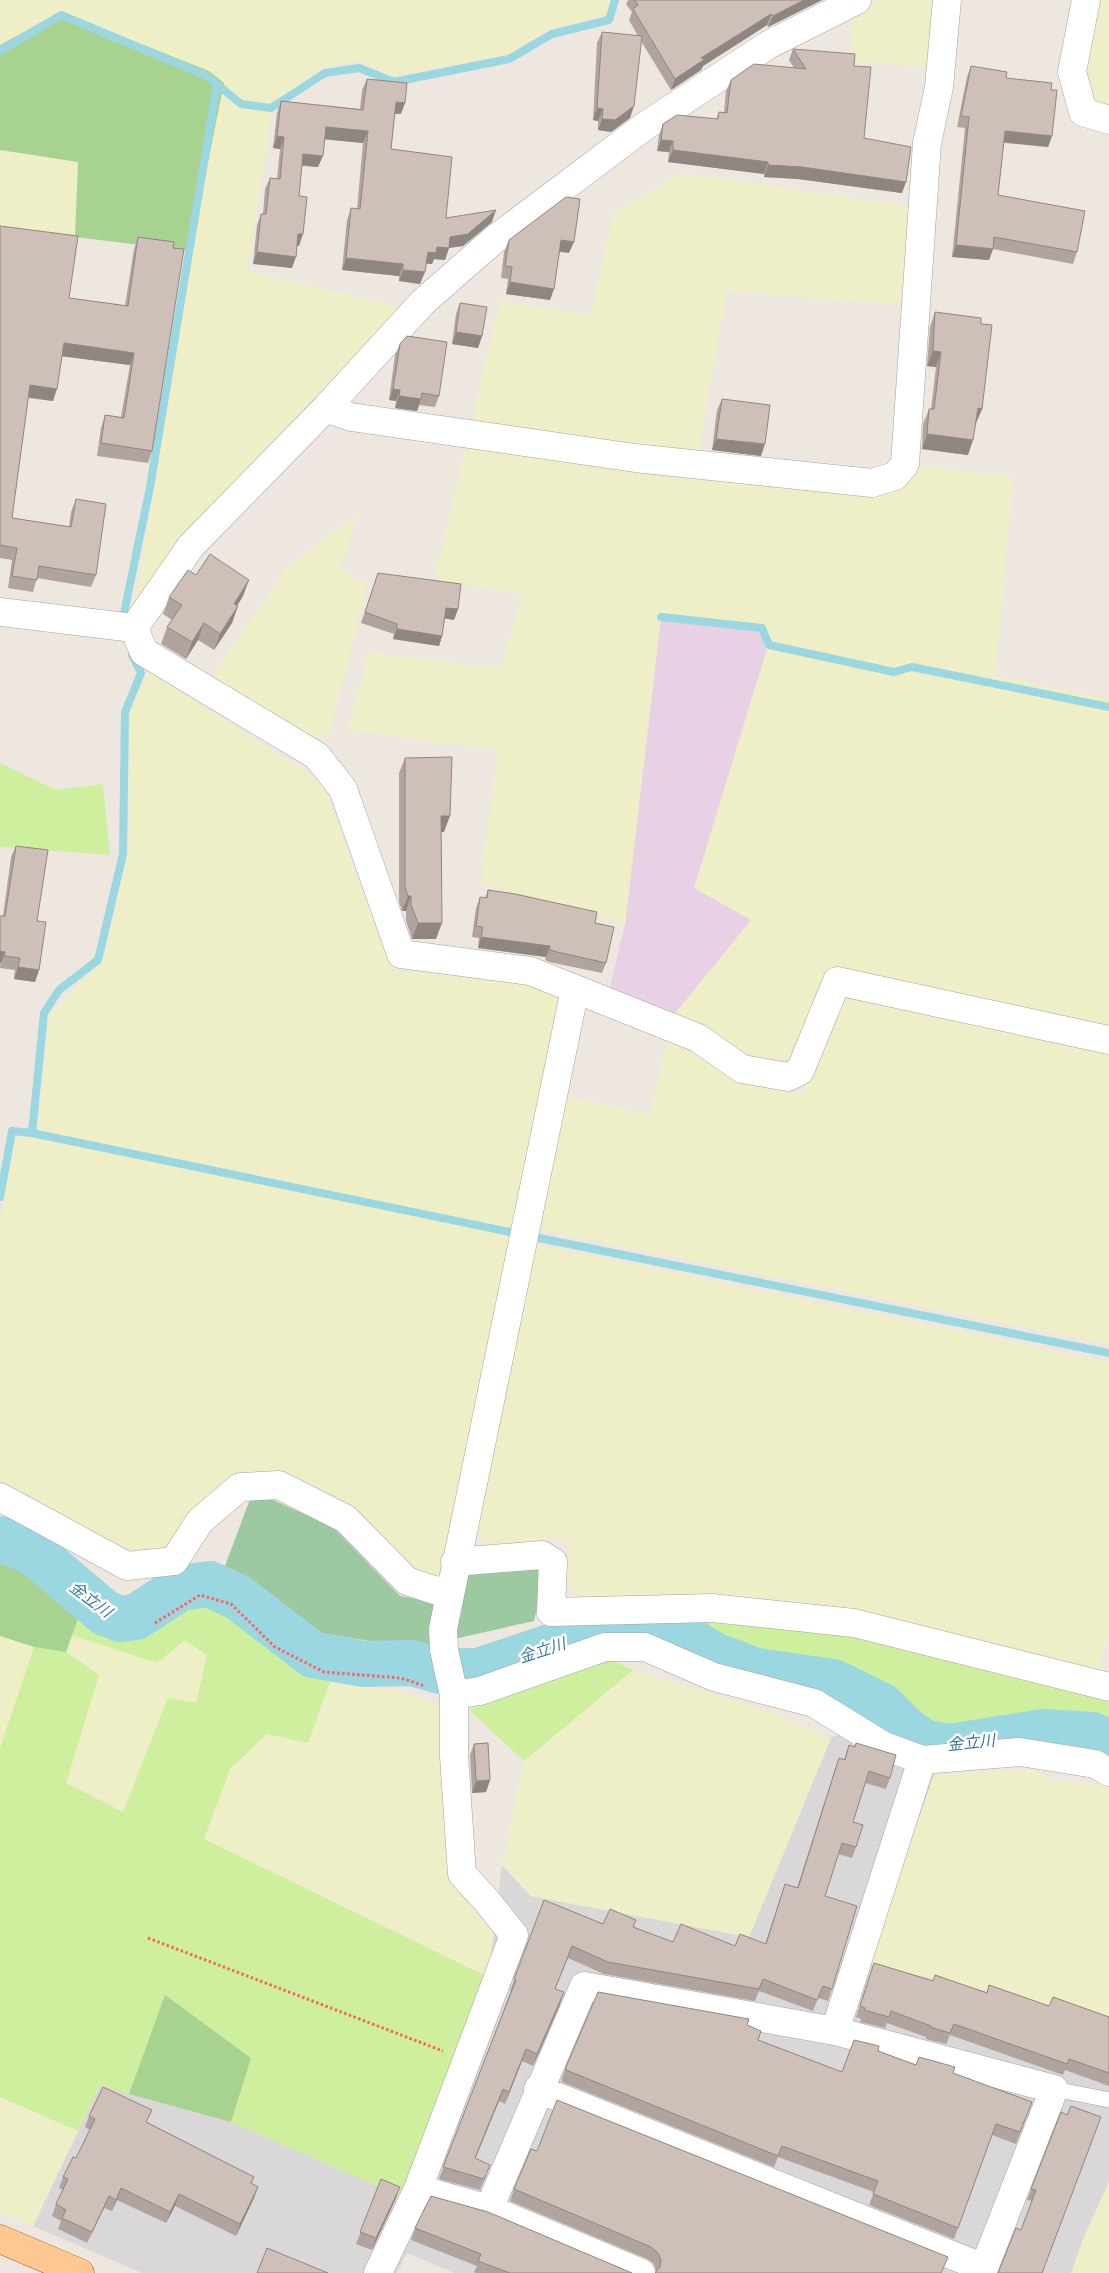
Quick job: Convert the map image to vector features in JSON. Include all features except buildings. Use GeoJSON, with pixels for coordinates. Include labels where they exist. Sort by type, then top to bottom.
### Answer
{"type":"FeatureCollection","features":[{"type":"Feature","properties":{"kind":"main road"},"geometry":{"type":"LineString","coordinates":[[0,2239],[80,2273]]}},
{"type":"Feature","properties":{"kind":"street"},"geometry":{"type":"LineString","coordinates":[[134,628],[191,546],[326,408],[423,302],[503,233],[645,126],[768,45],[858,0]]}},
{"type":"Feature","properties":{"kind":"street"},"geometry":{"type":"LineString","coordinates":[[326,408],[351,417],[634,458],[872,483],[894,476],[905,464],[927,143],[939,87],[947,0]]}},
{"type":"Feature","properties":{"kind":"street"},"geometry":{"type":"LineString","coordinates":[[1086,0],[1072,72],[1083,112],[1109,120]]}},
{"type":"Feature","properties":{"kind":"street"},"geometry":{"type":"LineString","coordinates":[[0,612],[134,628]]}},
{"type":"Feature","properties":{"kind":"street"},"geometry":{"type":"LineString","coordinates":[[134,628],[144,652],[317,756],[343,789],[401,954],[530,972],[698,1038],[742,1069],[788,1078],[800,1071],[837,981],[1109,1040]]}},
{"type":"Feature","properties":{"kind":"street"},"geometry":{"type":"LineString","coordinates":[[378,2273],[418,2188],[514,1935],[462,1874],[454,1756],[454,1695],[444,1650],[443,1629],[455,1562],[575,989]]}},
{"type":"Feature","properties":{"kind":"street"},"geometry":{"type":"LineString","coordinates":[[0,1497],[126,1566],[174,1561],[200,1521],[240,1487],[279,1485],[346,1519],[407,1581],[434,1590],[449,1592]]}},
{"type":"Feature","properties":{"kind":"street"},"geometry":{"type":"LineString","coordinates":[[455,1562],[542,1555],[553,1562],[552,1612],[712,1608],[854,1623],[1109,1687]]}},
{"type":"Feature","properties":{"kind":"street"},"geometry":{"type":"LineString","coordinates":[[454,1695],[480,1691],[605,1647],[645,1647],[714,1677],[814,1703],[884,1746],[922,1760],[1020,1752],[1095,1764],[1109,1772]]}},
{"type":"Feature","properties":{"kind":"street"},"geometry":{"type":"LineString","coordinates":[[835,2031],[922,1760]]}},
{"type":"Feature","properties":{"kind":"street"},"geometry":{"type":"LineString","coordinates":[[489,2209],[538,2089],[584,1986],[835,2031],[1054,2089],[983,2271],[538,2089]]}},
{"type":"Feature","properties":{"kind":"street"},"geometry":{"type":"LineString","coordinates":[[418,2188],[489,2209],[641,2273]]}},
{"type":"Feature","properties":{"kind":"lane"},"geometry":{"type":"LineString","coordinates":[[1054,2089],[1109,2100]]}},
{"type":"Feature","properties":{"kind":"path"},"geometry":{"type":"LineString","coordinates":[[156,1622],[200,1595],[231,1604],[275,1647],[324,1672],[401,1678],[454,1695]]}},
{"type":"Feature","properties":{"kind":"path"},"geometry":{"type":"LineString","coordinates":[[148,1938],[466,2060]]}},
{"type":"Feature","properties":{"kind":"shaded area"},"geometry":{"type":"Polygon","coordinates":[[[661,617],[762,628],[769,645],[752,920],[673,1016],[609,991],[625,924],[661,617]]]}},
{"type":"Feature","properties":{"kind":"shaded area"},"geometry":{"type":"Polygon","coordinates":[[[849,1730],[934,1775],[869,1964],[1109,2019],[1109,2182],[1085,2235],[1071,2273],[455,2273],[407,2253],[397,2273],[142,2273],[33,2226],[100,2085],[231,2122],[404,2198],[494,1932],[502,1865],[531,1896],[749,1937],[831,1738],[849,1730]]]}},
{"type":"Feature","properties":{"kind":"green space"},"geometry":{"type":"Polygon","coordinates":[[[0,0],[612,0],[607,15],[551,28],[508,54],[392,76],[357,60],[319,70],[273,103],[247,271],[399,307],[197,522],[134,605],[155,486],[190,251],[224,83],[0,45],[0,0]]]}},
{"type":"Feature","properties":{"kind":"green space"},"geometry":{"type":"Polygon","coordinates":[[[881,0],[937,0],[930,67],[849,61],[853,15],[881,0]]]}},
{"type":"Feature","properties":{"kind":"green space"},"geometry":{"type":"Polygon","coordinates":[[[1101,0],[1109,0],[1109,104],[1097,101],[1087,70],[1101,0]]]}},
{"type":"Feature","properties":{"kind":"green space"},"geometry":{"type":"Polygon","coordinates":[[[61,12],[209,71],[224,83],[190,251],[75,237],[78,162],[0,150],[0,45],[61,12]]]}},
{"type":"Feature","properties":{"kind":"green space"},"geometry":{"type":"Polygon","coordinates":[[[0,150],[78,161],[75,237],[0,228],[0,150]]]}},
{"type":"Feature","properties":{"kind":"green space"},"geometry":{"type":"Polygon","coordinates":[[[681,173],[918,208],[911,305],[727,291],[708,392],[697,470],[893,488],[922,467],[1013,477],[995,676],[1109,699],[1109,1028],[829,969],[790,1060],[741,1058],[673,1016],[751,920],[694,888],[768,645],[761,628],[661,617],[625,924],[481,884],[498,750],[348,729],[369,653],[501,669],[523,594],[435,579],[500,301],[591,316],[613,214],[681,173]]]}},
{"type":"Feature","properties":{"kind":"green space"},"geometry":{"type":"Polygon","coordinates":[[[359,513],[340,568],[367,585],[329,734],[308,739],[209,681],[289,566],[359,513]]]}},
{"type":"Feature","properties":{"kind":"green space"},"geometry":{"type":"Polygon","coordinates":[[[147,671],[323,783],[392,971],[526,981],[564,998],[442,1580],[411,1567],[351,1505],[274,1474],[235,1476],[163,1547],[129,1553],[0,1485],[0,1222],[16,1136],[37,1138],[50,1013],[103,961],[128,854],[130,713],[147,671]]]}},
{"type":"Feature","properties":{"kind":"green space"},"geometry":{"type":"Polygon","coordinates":[[[0,763],[56,790],[103,784],[110,855],[0,847],[0,763]]]}},
{"type":"Feature","properties":{"kind":"green space"},"geometry":{"type":"Polygon","coordinates":[[[845,994],[1109,1052],[1109,1344],[536,1229],[564,1096],[650,1115],[668,1038],[740,1083],[801,1094],[845,994]]]}},
{"type":"Feature","properties":{"kind":"green space"},"geometry":{"type":"Polygon","coordinates":[[[533,1244],[1109,1362],[1109,1635],[1096,1673],[583,1598],[568,1585],[567,1537],[489,1545],[472,1530],[533,1244]]]}},
{"type":"Feature","properties":{"kind":"green space"},"geometry":{"type":"Polygon","coordinates":[[[253,1491],[333,1527],[400,1596],[452,1605],[465,1571],[533,1566],[545,1572],[534,1621],[414,1648],[307,1631],[225,1566],[253,1491]]]}},
{"type":"Feature","properties":{"kind":"green space"},"geometry":{"type":"Polygon","coordinates":[[[0,1553],[30,1566],[79,1616],[66,1652],[34,1647],[0,1636],[0,1553]]]}},
{"type":"Feature","properties":{"kind":"green space"},"geometry":{"type":"Polygon","coordinates":[[[199,1599],[228,1613],[273,1653],[330,1682],[308,1743],[267,1734],[230,1769],[204,1839],[488,1977],[404,2198],[231,2122],[251,2058],[165,1996],[129,2094],[100,2085],[78,2131],[0,2097],[0,1748],[34,1647],[66,1652],[99,1675],[66,1783],[123,1812],[168,1698],[196,1703],[207,1655],[185,1640],[157,1663],[72,1635],[79,1616],[117,1633],[162,1624],[199,1599]]]}},
{"type":"Feature","properties":{"kind":"green space"},"geometry":{"type":"Polygon","coordinates":[[[682,1617],[851,1629],[1109,1696],[1109,1732],[1072,1720],[929,1731],[851,1677],[735,1654],[682,1617]]]}},
{"type":"Feature","properties":{"kind":"green space"},"geometry":{"type":"Polygon","coordinates":[[[72,1635],[157,1663],[185,1640],[207,1655],[196,1703],[168,1698],[124,1812],[66,1784],[99,1675],[66,1652],[72,1635]]]}},
{"type":"Feature","properties":{"kind":"green space"},"geometry":{"type":"Polygon","coordinates":[[[0,1636],[34,1647],[0,1748],[0,1636]]]}},
{"type":"Feature","properties":{"kind":"green space"},"geometry":{"type":"Polygon","coordinates":[[[607,1658],[633,1670],[524,1761],[469,1710],[607,1658]]]}},
{"type":"Feature","properties":{"kind":"green space"},"geometry":{"type":"Polygon","coordinates":[[[633,1670],[768,1711],[831,1738],[749,1937],[531,1896],[502,1865],[524,1761],[633,1670]]]}},
{"type":"Feature","properties":{"kind":"green space"},"geometry":{"type":"Polygon","coordinates":[[[330,1682],[401,1691],[442,1707],[451,1884],[494,1932],[488,1977],[204,1839],[230,1769],[267,1734],[308,1742],[330,1682]]]}},
{"type":"Feature","properties":{"kind":"green space"},"geometry":{"type":"Polygon","coordinates":[[[1032,1769],[1053,1781],[1103,1784],[1109,1787],[1109,2019],[869,1964],[934,1775],[1032,1769]]]}},
{"type":"Feature","properties":{"kind":"green space"},"geometry":{"type":"Polygon","coordinates":[[[165,1995],[251,2058],[231,2122],[129,2094],[165,1995]]]}},
{"type":"Feature","properties":{"kind":"green space"},"geometry":{"type":"Polygon","coordinates":[[[0,2097],[78,2131],[33,2226],[0,2212],[0,2097]]]}},
{"type":"Feature","properties":{"kind":"green space"},"geometry":{"type":"Polygon","coordinates":[[[1109,2182],[1109,2273],[1071,2273],[1085,2235],[1109,2182]]]}},
{"type":"Feature","properties":{"kind":"waterway"},"geometry":{"type":"LineString","coordinates":[[0,51],[61,15],[207,76],[241,104],[271,108],[325,73],[359,68],[394,82],[509,59],[552,34],[609,20],[615,0]]}},
{"type":"Feature","properties":{"kind":"waterway"},"geometry":{"type":"LineString","coordinates":[[124,613],[150,487],[217,84]]}},
{"type":"Feature","properties":{"kind":"waterway"},"geometry":{"type":"LineString","coordinates":[[661,617],[762,628],[769,645],[894,672],[912,667],[1109,707]]}},
{"type":"Feature","properties":{"kind":"waterway"},"geometry":{"type":"LineString","coordinates":[[0,1197],[12,1131],[32,1133],[44,1013],[59,990],[98,960],[123,854],[125,712],[141,673],[132,655]]}},
{"type":"Feature","properties":{"kind":"waterway"},"geometry":{"type":"LineString","coordinates":[[32,1133],[510,1232]]}},
{"type":"Feature","properties":{"kind":"waterway"},"geometry":{"type":"LineString","coordinates":[[534,1237],[1109,1353]]}},
{"type":"Feature","properties":{"kind":"waterway","name":"金立川"},"geometry":{"type":"LineString","coordinates":[[0,1539],[33,1552],[105,1613],[121,1619],[136,1617],[180,1588],[210,1584],[239,1598],[313,1655],[364,1664],[412,1663],[440,1671],[478,1671],[626,1622],[670,1628],[714,1655],[756,1671],[833,1682],[882,1706],[907,1731],[925,1743],[950,1747],[1043,1732],[1092,1735],[1109,1742]]}}]}
